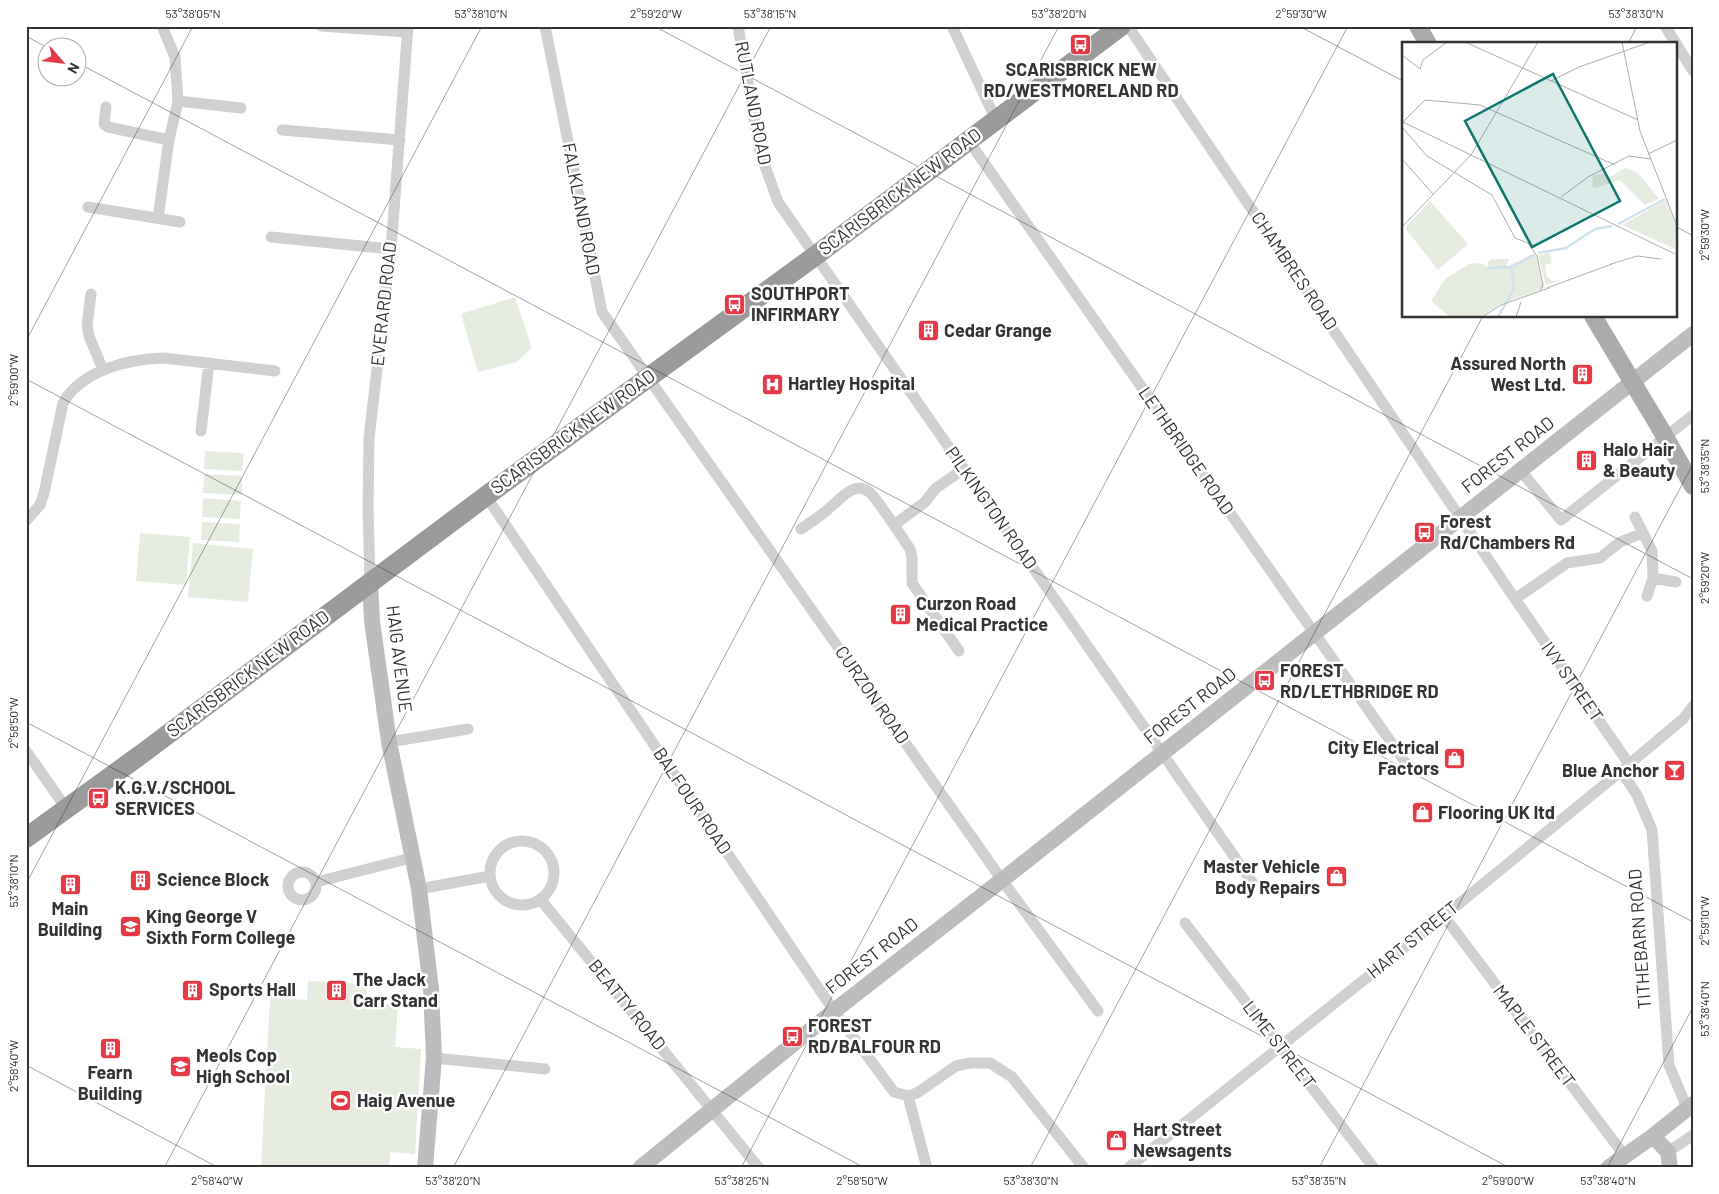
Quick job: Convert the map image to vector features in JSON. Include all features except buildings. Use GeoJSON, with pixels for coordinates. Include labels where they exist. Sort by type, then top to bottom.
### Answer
{"type":"FeatureCollection","features":[{"type":"Feature","properties":{"kind":"highway","name":"SCARISBRICK NEW ROAD"},"geometry":{"type":"LineString","coordinates":[[26,838],[144,753],[486,496],[815,256],[1121,26]]}},
{"type":"Feature","properties":{"kind":"main road"},"geometry":{"type":"LineString","coordinates":[[1418,26],[1427,42]]}},
{"type":"Feature","properties":{"kind":"main road"},"geometry":{"type":"LineString","coordinates":[[1595,318],[1693,486]]}},
{"type":"Feature","properties":{"kind":"street"},"geometry":{"type":"LineString","coordinates":[[158,218],[169,140],[178,101],[176,57],[162,26]]}},
{"type":"Feature","properties":{"kind":"street"},"geometry":{"type":"LineString","coordinates":[[322,26],[408,29]]}},
{"type":"Feature","properties":{"kind":"street","name":"FALKLAND ROAD"},"geometry":{"type":"LineString","coordinates":[[545,26],[602,312],[647,379]]}},
{"type":"Feature","properties":{"kind":"street","name":"RUTLAND ROAD"},"geometry":{"type":"LineString","coordinates":[[738,26],[760,152],[778,202],[815,256]]}},
{"type":"Feature","properties":{"kind":"street"},"geometry":{"type":"LineString","coordinates":[[952,26],[996,120]]}},
{"type":"Feature","properties":{"kind":"street","name":"CHAMBRES ROAD"},"geometry":{"type":"LineString","coordinates":[[1128,26],[1515,599]]}},
{"type":"Feature","properties":{"kind":"street"},"geometry":{"type":"LineString","coordinates":[[1666,26],[1676,42]]}},
{"type":"Feature","properties":{"kind":"street","name":"EVERARD ROAD"},"geometry":{"type":"LineString","coordinates":[[370,582],[369,438],[390,249],[408,29]]}},
{"type":"Feature","properties":{"kind":"street"},"geometry":{"type":"LineString","coordinates":[[1676,43],[1693,71]]}},
{"type":"Feature","properties":{"kind":"street"},"geometry":{"type":"LineString","coordinates":[[178,101],[241,108]]}},
{"type":"Feature","properties":{"kind":"street"},"geometry":{"type":"LineString","coordinates":[[106,107],[104,124],[108,127],[169,140]]}},
{"type":"Feature","properties":{"kind":"street"},"geometry":{"type":"LineString","coordinates":[[282,130],[400,140]]}},
{"type":"Feature","properties":{"kind":"street","name":"LETHBRIDGE ROAD"},"geometry":{"type":"LineString","coordinates":[[968,140],[1405,762]]}},
{"type":"Feature","properties":{"kind":"street"},"geometry":{"type":"LineString","coordinates":[[88,207],[180,222]]}},
{"type":"Feature","properties":{"kind":"street"},"geometry":{"type":"LineString","coordinates":[[271,237],[390,249]]}},
{"type":"Feature","properties":{"kind":"street","name":"PILKINGTON ROAD"},"geometry":{"type":"LineString","coordinates":[[815,256],[1252,882]]}},
{"type":"Feature","properties":{"kind":"street"},"geometry":{"type":"LineString","coordinates":[[91,294],[87,325],[89,336],[102,370]]}},
{"type":"Feature","properties":{"kind":"street","name":"FOREST ROAD"},"geometry":{"type":"LineString","coordinates":[[640,1168],[834,1011],[1693,334]]}},
{"type":"Feature","properties":{"kind":"street"},"geometry":{"type":"LineString","coordinates":[[26,521],[40,505],[63,403],[68,394],[78,384],[102,370],[146,358],[164,358],[275,371]]}},
{"type":"Feature","properties":{"kind":"street"},"geometry":{"type":"LineString","coordinates":[[201,431],[210,363]]}},
{"type":"Feature","properties":{"kind":"street","name":"CURZON ROAD"},"geometry":{"type":"LineString","coordinates":[[647,379],[1002,880],[1098,1011]]}},
{"type":"Feature","properties":{"kind":"street"},"geometry":{"type":"LineString","coordinates":[[1521,471],[1562,520],[1693,415]]}},
{"type":"Feature","properties":{"kind":"street"},"geometry":{"type":"LineString","coordinates":[[894,525],[925,502],[936,488],[964,469]]}},
{"type":"Feature","properties":{"kind":"street"},"geometry":{"type":"LineString","coordinates":[[801,529],[853,489],[860,488],[868,491],[910,548],[912,583],[959,651]]}},
{"type":"Feature","properties":{"kind":"street","name":"BALFOUR ROAD"},"geometry":{"type":"LineString","coordinates":[[486,496],[834,1011],[894,1092],[908,1096]]}},
{"type":"Feature","properties":{"kind":"street"},"geometry":{"type":"LineString","coordinates":[[1635,518],[1652,551],[1652,578],[1647,596]]}},
{"type":"Feature","properties":{"kind":"street"},"geometry":{"type":"LineString","coordinates":[[1515,599],[1566,563],[1600,558],[1620,542],[1643,533]]}},
{"type":"Feature","properties":{"kind":"street"},"geometry":{"type":"LineString","coordinates":[[1652,578],[1676,582]]}},
{"type":"Feature","properties":{"kind":"street","name":"HAIG AVENUE"},"geometry":{"type":"LineString","coordinates":[[370,582],[372,621],[389,742],[411,858],[419,889],[431,989],[434,1058],[425,1168]]}},
{"type":"Feature","properties":{"kind":"street","name":"IVY STREET"},"geometry":{"type":"LineString","coordinates":[[1515,599],[1625,768]]}},
{"type":"Feature","properties":{"kind":"street","name":"HART STREET"},"geometry":{"type":"LineString","coordinates":[[1128,1168],[1444,916],[1625,768],[1683,719],[1693,706]]}},
{"type":"Feature","properties":{"kind":"street","name":"HAIG AVENUE"},"geometry":{"type":"LineString","coordinates":[[389,742],[468,729]]}},
{"type":"Feature","properties":{"kind":"street"},"geometry":{"type":"LineString","coordinates":[[26,751],[66,808]]}},
{"type":"Feature","properties":{"kind":"street","name":"TITHEBARN ROAD"},"geometry":{"type":"LineString","coordinates":[[1625,768],[1652,830],[1669,1065],[1690,1106]]}},
{"type":"Feature","properties":{"kind":"street"},"geometry":{"type":"LineString","coordinates":[[525,841],[536,844],[545,850],[554,870],[553,882],[549,892],[541,900],[522,906],[504,900],[497,894],[490,876],[491,864],[496,854],[504,846],[514,842],[525,841]]}},
{"type":"Feature","properties":{"kind":"street"},"geometry":{"type":"LineString","coordinates":[[316,882],[411,858]]}},
{"type":"Feature","properties":{"kind":"street"},"geometry":{"type":"LineString","coordinates":[[419,889],[490,876]]}},
{"type":"Feature","properties":{"kind":"street","name":"BEATTY ROAD"},"geometry":{"type":"LineString","coordinates":[[541,900],[712,1110]]}},
{"type":"Feature","properties":{"kind":"street","name":"MAPLE STREET"},"geometry":{"type":"LineString","coordinates":[[1444,916],[1624,1156]]}},
{"type":"Feature","properties":{"kind":"street","name":"LIME STREET"},"geometry":{"type":"LineString","coordinates":[[1185,923],[1374,1168]]}},
{"type":"Feature","properties":{"kind":"street"},"geometry":{"type":"LineString","coordinates":[[434,1058],[545,1069]]}},
{"type":"Feature","properties":{"kind":"street"},"geometry":{"type":"LineString","coordinates":[[927,1168],[908,1096],[917,1093],[956,1066],[970,1063],[990,1063],[1012,1076],[1084,1168]]}},
{"type":"Feature","properties":{"kind":"street"},"geometry":{"type":"LineString","coordinates":[[1608,1168],[1653,1136],[1690,1106]]}},
{"type":"Feature","properties":{"kind":"street"},"geometry":{"type":"LineString","coordinates":[[712,1110],[759,1168]]}},
{"type":"Feature","properties":{"kind":"street"},"geometry":{"type":"LineString","coordinates":[[1653,1136],[1669,1160],[1693,1135]]}},
{"type":"Feature","properties":{"kind":"shaded area"},"geometry":{"type":"Polygon","coordinates":[[[515,297],[532,348],[517,362],[478,372],[461,314],[515,297]]]}},
{"type":"Feature","properties":{"kind":"shaded area"},"geometry":{"type":"Polygon","coordinates":[[[205,451],[244,453],[242,471],[204,469],[205,451]]]}},
{"type":"Feature","properties":{"kind":"shaded area"},"geometry":{"type":"Polygon","coordinates":[[[204,474],[242,476],[242,495],[203,493],[204,474]]]}},
{"type":"Feature","properties":{"kind":"shaded area"},"geometry":{"type":"Polygon","coordinates":[[[203,498],[241,501],[240,519],[202,517],[203,498]]]}},
{"type":"Feature","properties":{"kind":"shaded area"},"geometry":{"type":"Polygon","coordinates":[[[202,522],[240,524],[239,542],[201,540],[202,522]]]}},
{"type":"Feature","properties":{"kind":"shaded area"},"geometry":{"type":"Polygon","coordinates":[[[140,533],[190,537],[186,585],[136,581],[140,533]]]}},
{"type":"Feature","properties":{"kind":"shaded area"},"geometry":{"type":"Polygon","coordinates":[[[193,543],[253,549],[248,602],[188,597],[193,543]]]}},
{"type":"Feature","properties":{"kind":"shaded area","name":"Haig Avenue"},"geometry":{"type":"Polygon","coordinates":[[[308,981],[367,984],[366,1003],[398,1005],[395,1047],[421,1049],[415,1154],[390,1152],[389,1168],[261,1168],[270,998],[307,1000],[308,981]]]}},
{"type":"Feature","properties":{"kind":"place","name":"SCARISBRICK NEW RD/WESTMORELAND RD"},"geometry":{"type":"Point","coordinates":[1081,45]}},
{"type":"Feature","properties":{"kind":"place","name":"SOUTHPORT INFIRMARY"},"geometry":{"type":"Point","coordinates":[735,304]}},
{"type":"Feature","properties":{"kind":"place","name":"Cedar Grange"},"geometry":{"type":"Point","coordinates":[928,331]}},
{"type":"Feature","properties":{"kind":"place","name":"Assured North West Ltd."},"geometry":{"type":"Point","coordinates":[1582,374]}},
{"type":"Feature","properties":{"kind":"place","name":"Hartley Hospital"},"geometry":{"type":"Point","coordinates":[772,384]}},
{"type":"Feature","properties":{"kind":"place","name":"Halo Hair & Beauty"},"geometry":{"type":"Point","coordinates":[1587,460]}},
{"type":"Feature","properties":{"kind":"place","name":"Forest Rd/Chambers Rd"},"geometry":{"type":"Point","coordinates":[1424,532]}},
{"type":"Feature","properties":{"kind":"place","name":"Curzon Road Medical Practice"},"geometry":{"type":"Point","coordinates":[900,614]}},
{"type":"Feature","properties":{"kind":"place","name":"FOREST RD/LETHBRIDGE RD"},"geometry":{"type":"Point","coordinates":[1264,681]}},
{"type":"Feature","properties":{"kind":"place","name":"City Electrical Factors"},"geometry":{"type":"Point","coordinates":[1455,758]}},
{"type":"Feature","properties":{"kind":"place","name":"Blue Anchor"},"geometry":{"type":"Point","coordinates":[1675,771]}},
{"type":"Feature","properties":{"kind":"place","name":"K.G.V./SCHOOL SERVICES"},"geometry":{"type":"Point","coordinates":[99,798]}},
{"type":"Feature","properties":{"kind":"place","name":"Flooring UK ltd"},"geometry":{"type":"Point","coordinates":[1422,813]}},
{"type":"Feature","properties":{"kind":"place","name":"Master Vehicle Body Repairs"},"geometry":{"type":"Point","coordinates":[1336,877]}},
{"type":"Feature","properties":{"kind":"place","name":"Science Block"},"geometry":{"type":"Point","coordinates":[141,880]}},
{"type":"Feature","properties":{"kind":"place","name":"Main Building"},"geometry":{"type":"Point","coordinates":[70,884]}},
{"type":"Feature","properties":{"kind":"place","name":"King George V Sixth Form College"},"geometry":{"type":"Point","coordinates":[130,927]}},
{"type":"Feature","properties":{"kind":"place","name":"Sports Hall"},"geometry":{"type":"Point","coordinates":[193,990]}},
{"type":"Feature","properties":{"kind":"place","name":"The Jack Carr Stand"},"geometry":{"type":"Point","coordinates":[337,990]}},
{"type":"Feature","properties":{"kind":"place","name":"FOREST RD/BALFOUR RD"},"geometry":{"type":"Point","coordinates":[792,1036]}},
{"type":"Feature","properties":{"kind":"place","name":"Fearn Building"},"geometry":{"type":"Point","coordinates":[110,1048]}},
{"type":"Feature","properties":{"kind":"place","name":"Meols Cop High School"},"geometry":{"type":"Point","coordinates":[180,1066]}},
{"type":"Feature","properties":{"kind":"place","name":"Haig Avenue"},"geometry":{"type":"Point","coordinates":[341,1101]}},
{"type":"Feature","properties":{"kind":"place","name":"Hart Street Newsagents"},"geometry":{"type":"Point","coordinates":[1117,1140]}}]}
